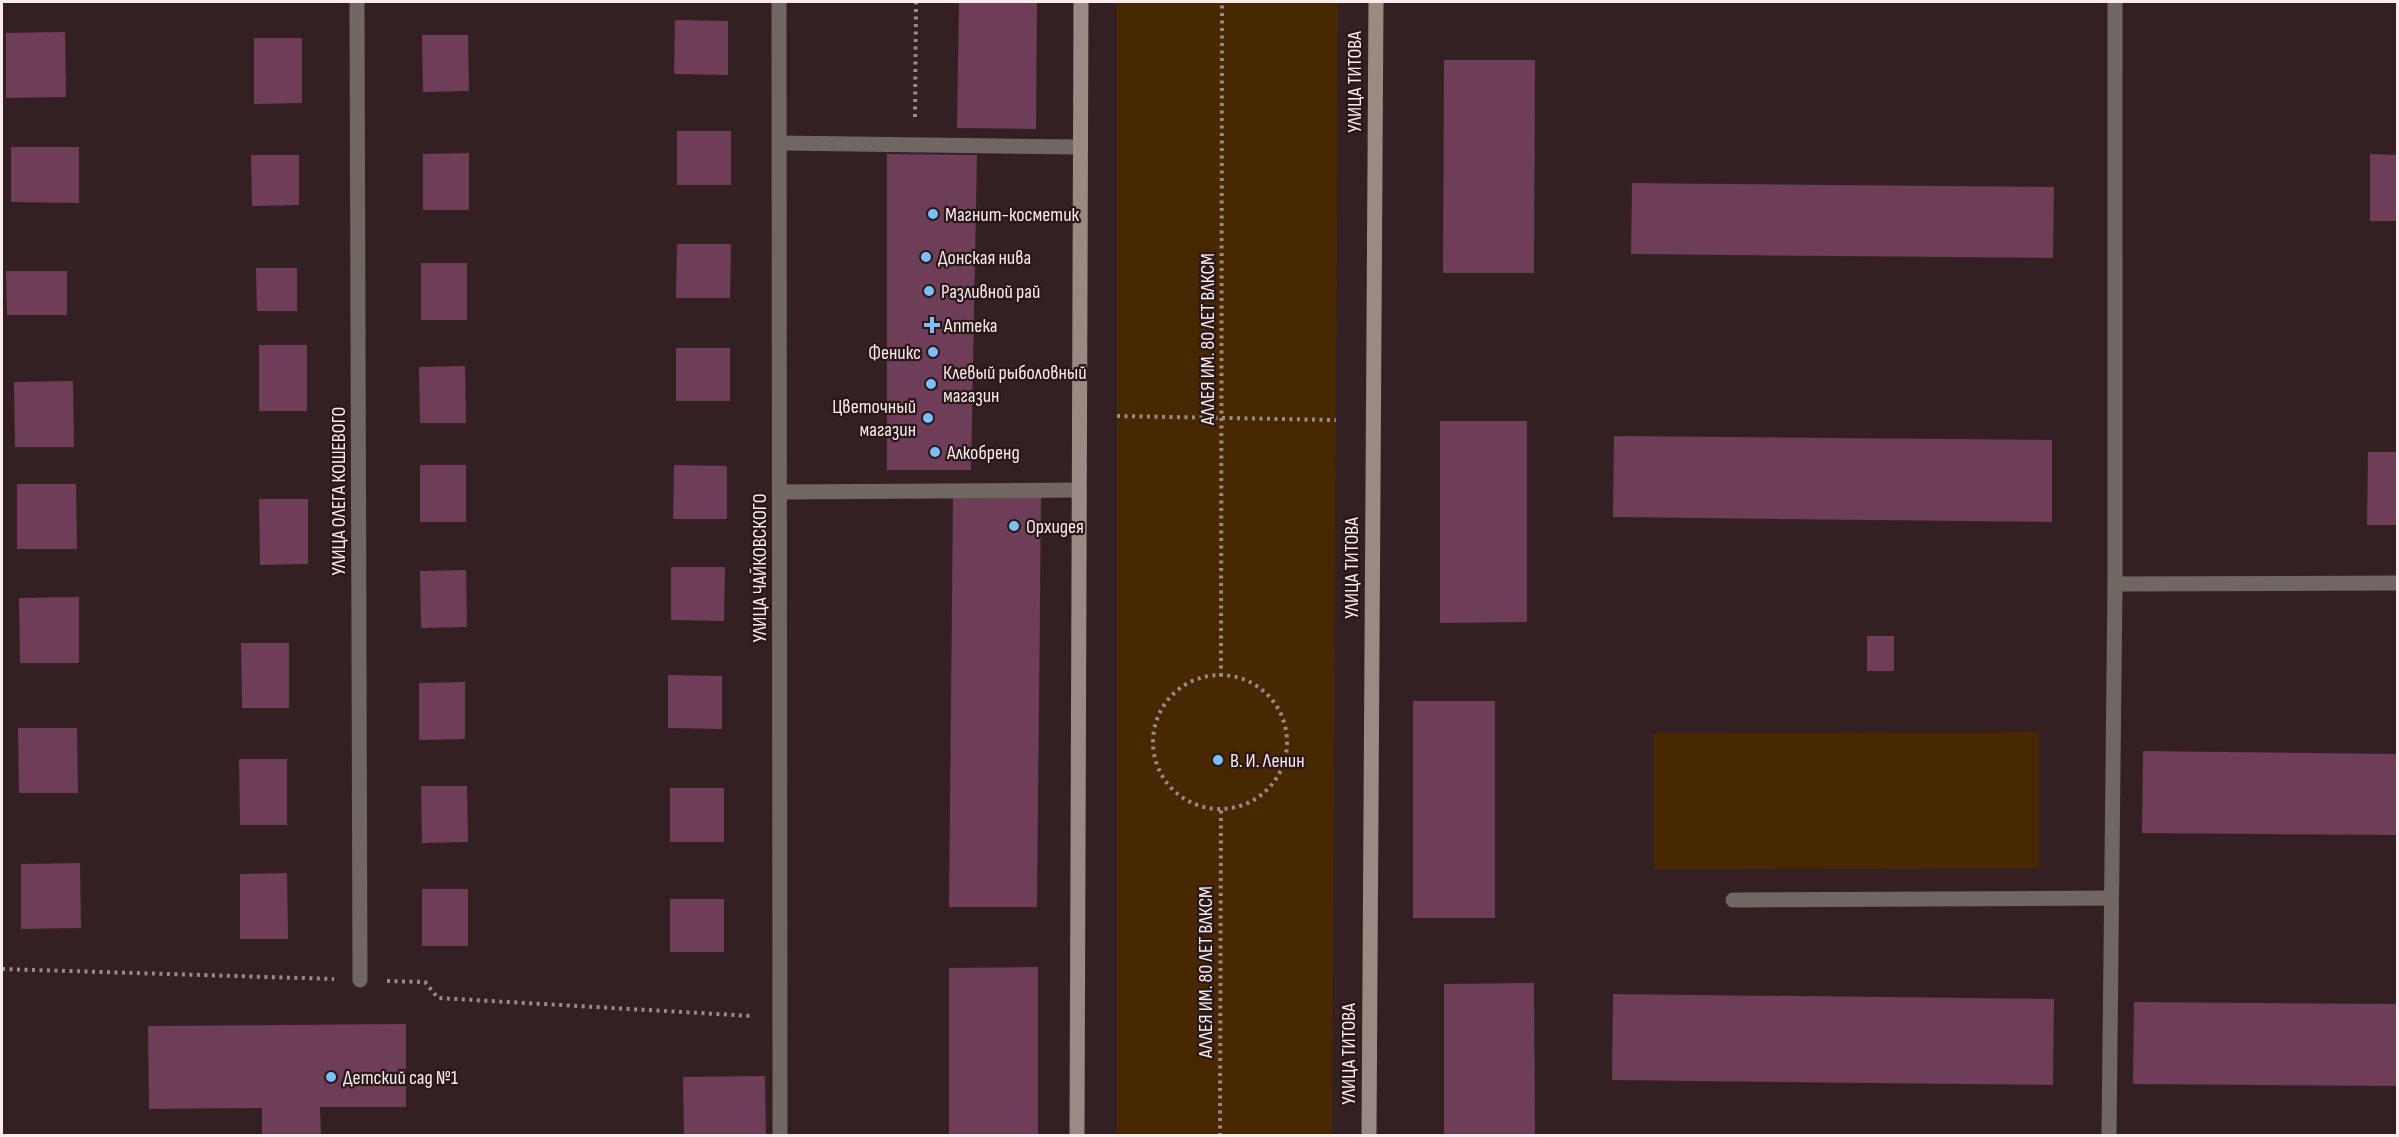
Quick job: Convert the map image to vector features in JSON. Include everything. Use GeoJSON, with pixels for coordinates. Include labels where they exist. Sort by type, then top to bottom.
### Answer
{"type":"FeatureCollection","features":[{"type":"Feature","properties":{"kind":"street","name":"УЛИЦА ОЛЕГА КОШЕВОГО"},"geometry":{"type":"LineString","coordinates":[[357,2],[360,980]]}},
{"type":"Feature","properties":{"kind":"street","name":"УЛИЦА ЧАЙКОВСКОГО"},"geometry":{"type":"LineString","coordinates":[[779,2],[780,1136]]}},
{"type":"Feature","properties":{"kind":"street"},"geometry":{"type":"LineString","coordinates":[[1077,1136],[1081,2]]}},
{"type":"Feature","properties":{"kind":"street","name":"УЛИЦА ТИТОВА"},"geometry":{"type":"LineString","coordinates":[[1369,1136],[1376,2]]}},
{"type":"Feature","properties":{"kind":"street"},"geometry":{"type":"LineString","coordinates":[[2109,1136],[2115,584],[2115,2]]}},
{"type":"Feature","properties":{"kind":"street"},"geometry":{"type":"LineString","coordinates":[[780,143],[1079,147]]}},
{"type":"Feature","properties":{"kind":"street"},"geometry":{"type":"LineString","coordinates":[[780,492],[1078,490]]}},
{"type":"Feature","properties":{"kind":"street"},"geometry":{"type":"LineString","coordinates":[[2115,584],[2397,583]]}},
{"type":"Feature","properties":{"kind":"street"},"geometry":{"type":"LineString","coordinates":[[1733,900],[2111,898]]}},
{"type":"Feature","properties":{"kind":"path"},"geometry":{"type":"LineString","coordinates":[[915,145],[916,2]]}},
{"type":"Feature","properties":{"kind":"path","name":"АЛЛЕЯ ИМ. 80 ЛЕТ ВЛКСМ"},"geometry":{"type":"LineString","coordinates":[[1221,676],[1222,2]]}},
{"type":"Feature","properties":{"kind":"path"},"geometry":{"type":"LineString","coordinates":[[1117,416],[1336,420]]}},
{"type":"Feature","properties":{"kind":"path"},"geometry":{"type":"LineString","coordinates":[[1221,676],[1237,678],[1264,692],[1274,703],[1283,720],[1287,738],[1280,772],[1266,791],[1245,804],[1221,809],[1200,806],[1182,798],[1169,786],[1159,770],[1154,753],[1153,734],[1159,715],[1170,698],[1181,688],[1197,679],[1221,676]]}},
{"type":"Feature","properties":{"kind":"path","name":"АЛЛЕЯ ИМ. 80 ЛЕТ ВЛКСМ"},"geometry":{"type":"LineString","coordinates":[[1220,1136],[1221,809]]}},
{"type":"Feature","properties":{"kind":"path"},"geometry":{"type":"LineString","coordinates":[[2,969],[425,982],[438,998],[780,1017]]}},
{"type":"Feature","properties":{"kind":"shaded area"},"geometry":{"type":"Polygon","coordinates":[[[1117,2],[1338,2],[1332,1135],[1117,1135],[1117,2]]]}},
{"type":"Feature","properties":{"kind":"shaded area"},"geometry":{"type":"Polygon","coordinates":[[[2039,732],[2039,868],[1654,869],[1654,733],[2039,732]]]}},
{"type":"Feature","properties":{"kind":"building"},"geometry":{"type":"Polygon","coordinates":[[[959,2],[1037,2],[1036,129],[957,128],[959,2]]]}},
{"type":"Feature","properties":{"kind":"building"},"geometry":{"type":"Polygon","coordinates":[[[675,20],[728,21],[728,75],[674,74],[675,20]]]}},
{"type":"Feature","properties":{"kind":"building"},"geometry":{"type":"Polygon","coordinates":[[[65,32],[66,97],[6,98],[6,33],[65,32]]]}},
{"type":"Feature","properties":{"kind":"building"},"geometry":{"type":"Polygon","coordinates":[[[422,35],[468,35],[469,91],[423,92],[422,35]]]}},
{"type":"Feature","properties":{"kind":"building"},"geometry":{"type":"Polygon","coordinates":[[[254,38],[302,38],[302,103],[254,104],[254,38]]]}},
{"type":"Feature","properties":{"kind":"building"},"geometry":{"type":"Polygon","coordinates":[[[1444,60],[1535,60],[1534,273],[1443,273],[1444,60]]]}},
{"type":"Feature","properties":{"kind":"building"},"geometry":{"type":"Polygon","coordinates":[[[677,131],[731,131],[731,185],[677,185],[677,131]]]}},
{"type":"Feature","properties":{"kind":"building"},"geometry":{"type":"Polygon","coordinates":[[[11,147],[79,147],[79,203],[11,202],[11,147]]]}},
{"type":"Feature","properties":{"kind":"building"},"geometry":{"type":"Polygon","coordinates":[[[469,153],[469,210],[423,210],[423,154],[469,153]]]}},
{"type":"Feature","properties":{"kind":"building"},"geometry":{"type":"Polygon","coordinates":[[[887,154],[977,155],[971,470],[887,470],[887,154]]]}},
{"type":"Feature","properties":{"kind":"building"},"geometry":{"type":"Polygon","coordinates":[[[2370,154],[2398,155],[2398,221],[2370,221],[2370,154]]]}},
{"type":"Feature","properties":{"kind":"building"},"geometry":{"type":"Polygon","coordinates":[[[251,155],[299,155],[299,205],[252,206],[251,155]]]}},
{"type":"Feature","properties":{"kind":"building"},"geometry":{"type":"Polygon","coordinates":[[[1632,183],[2054,187],[2053,258],[1631,254],[1632,183]]]}},
{"type":"Feature","properties":{"kind":"building"},"geometry":{"type":"Polygon","coordinates":[[[677,244],[731,244],[730,298],[676,298],[677,244]]]}},
{"type":"Feature","properties":{"kind":"building"},"geometry":{"type":"Polygon","coordinates":[[[421,263],[467,263],[467,320],[421,320],[421,263]]]}},
{"type":"Feature","properties":{"kind":"building"},"geometry":{"type":"Polygon","coordinates":[[[256,268],[297,268],[297,311],[257,311],[256,268]]]}},
{"type":"Feature","properties":{"kind":"building"},"geometry":{"type":"Polygon","coordinates":[[[6,271],[67,271],[67,315],[7,315],[6,271]]]}},
{"type":"Feature","properties":{"kind":"building"},"geometry":{"type":"Polygon","coordinates":[[[259,345],[307,345],[307,411],[259,411],[259,345]]]}},
{"type":"Feature","properties":{"kind":"building"},"geometry":{"type":"Polygon","coordinates":[[[676,348],[730,348],[730,401],[676,401],[676,348]]]}},
{"type":"Feature","properties":{"kind":"building"},"geometry":{"type":"Polygon","coordinates":[[[465,366],[466,423],[420,423],[419,367],[465,366]]]}},
{"type":"Feature","properties":{"kind":"building"},"geometry":{"type":"Polygon","coordinates":[[[73,381],[74,447],[15,447],[14,382],[73,381]]]}},
{"type":"Feature","properties":{"kind":"building"},"geometry":{"type":"Polygon","coordinates":[[[1440,421],[1527,421],[1527,622],[1440,623],[1440,421]]]}},
{"type":"Feature","properties":{"kind":"building"},"geometry":{"type":"Polygon","coordinates":[[[1614,436],[2052,440],[2052,522],[1613,517],[1614,436]]]}},
{"type":"Feature","properties":{"kind":"building"},"geometry":{"type":"Polygon","coordinates":[[[2368,452],[2398,452],[2398,525],[2367,525],[2368,452]]]}},
{"type":"Feature","properties":{"kind":"building"},"geometry":{"type":"Polygon","coordinates":[[[420,465],[466,465],[466,522],[420,522],[420,465]]]}},
{"type":"Feature","properties":{"kind":"building"},"geometry":{"type":"Polygon","coordinates":[[[674,465],[727,466],[727,519],[673,519],[674,465]]]}},
{"type":"Feature","properties":{"kind":"building"},"geometry":{"type":"Polygon","coordinates":[[[17,484],[76,484],[77,549],[17,549],[17,484]]]}},
{"type":"Feature","properties":{"kind":"building"},"geometry":{"type":"Polygon","coordinates":[[[953,495],[1041,496],[1037,907],[949,907],[953,495]]]}},
{"type":"Feature","properties":{"kind":"building"},"geometry":{"type":"Polygon","coordinates":[[[259,499],[308,499],[308,564],[260,565],[259,499]]]}},
{"type":"Feature","properties":{"kind":"building"},"geometry":{"type":"Polygon","coordinates":[[[671,567],[725,567],[724,621],[671,620],[671,567]]]}},
{"type":"Feature","properties":{"kind":"building"},"geometry":{"type":"Polygon","coordinates":[[[466,570],[467,627],[421,628],[420,571],[466,570]]]}},
{"type":"Feature","properties":{"kind":"building"},"geometry":{"type":"Polygon","coordinates":[[[79,597],[79,663],[20,663],[19,598],[79,597]]]}},
{"type":"Feature","properties":{"kind":"building"},"geometry":{"type":"Polygon","coordinates":[[[1867,636],[1894,636],[1894,671],[1867,671],[1867,636]]]}},
{"type":"Feature","properties":{"kind":"building"},"geometry":{"type":"Polygon","coordinates":[[[241,643],[289,643],[289,708],[242,708],[241,643]]]}},
{"type":"Feature","properties":{"kind":"building"},"geometry":{"type":"Polygon","coordinates":[[[668,675],[722,676],[722,729],[668,728],[668,675]]]}},
{"type":"Feature","properties":{"kind":"building"},"geometry":{"type":"Polygon","coordinates":[[[465,682],[465,739],[419,740],[419,683],[465,682]]]}},
{"type":"Feature","properties":{"kind":"building"},"geometry":{"type":"Polygon","coordinates":[[[1413,701],[1495,701],[1495,918],[1413,918],[1413,701]]]}},
{"type":"Feature","properties":{"kind":"building"},"geometry":{"type":"Polygon","coordinates":[[[18,728],[77,728],[78,793],[19,793],[18,728]]]}},
{"type":"Feature","properties":{"kind":"building"},"geometry":{"type":"Polygon","coordinates":[[[2143,751],[2398,754],[2398,835],[2142,833],[2143,751]]]}},
{"type":"Feature","properties":{"kind":"building"},"geometry":{"type":"Polygon","coordinates":[[[239,759],[287,759],[287,825],[240,825],[239,759]]]}},
{"type":"Feature","properties":{"kind":"building"},"geometry":{"type":"Polygon","coordinates":[[[421,786],[467,786],[468,842],[422,843],[421,786]]]}},
{"type":"Feature","properties":{"kind":"building"},"geometry":{"type":"Polygon","coordinates":[[[670,788],[724,788],[724,842],[670,842],[670,788]]]}},
{"type":"Feature","properties":{"kind":"building"},"geometry":{"type":"Polygon","coordinates":[[[80,863],[81,928],[21,929],[21,864],[80,863]]]}},
{"type":"Feature","properties":{"kind":"building"},"geometry":{"type":"Polygon","coordinates":[[[287,873],[288,939],[240,939],[240,874],[287,873]]]}},
{"type":"Feature","properties":{"kind":"building"},"geometry":{"type":"Polygon","coordinates":[[[422,889],[468,889],[468,946],[422,946],[422,889]]]}},
{"type":"Feature","properties":{"kind":"building"},"geometry":{"type":"Polygon","coordinates":[[[670,899],[724,899],[724,952],[670,952],[670,899]]]}},
{"type":"Feature","properties":{"kind":"building"},"geometry":{"type":"Polygon","coordinates":[[[1038,967],[1038,1136],[949,1136],[949,968],[1038,967]]]}},
{"type":"Feature","properties":{"kind":"building"},"geometry":{"type":"Polygon","coordinates":[[[1534,983],[1535,1136],[1444,1136],[1444,984],[1534,983]]]}},
{"type":"Feature","properties":{"kind":"building"},"geometry":{"type":"Polygon","coordinates":[[[1613,994],[2054,999],[2053,1085],[1612,1080],[1613,994]]]}},
{"type":"Feature","properties":{"kind":"building"},"geometry":{"type":"Polygon","coordinates":[[[2134,1002],[2398,1004],[2398,1086],[2133,1084],[2134,1002]]]}},
{"type":"Feature","properties":{"kind":"building"},"geometry":{"type":"Polygon","coordinates":[[[406,1024],[406,1107],[320,1107],[321,1136],[262,1136],[262,1108],[149,1109],[148,1026],[406,1024]]]}},
{"type":"Feature","properties":{"kind":"building"},"geometry":{"type":"Polygon","coordinates":[[[765,1076],[766,1136],[684,1136],[683,1077],[765,1076]]]}},
{"type":"Feature","properties":{"kind":"place","name":"Магнит-косметик"},"geometry":{"type":"Point","coordinates":[933,214]}},
{"type":"Feature","properties":{"kind":"place","name":"Донская нива"},"geometry":{"type":"Point","coordinates":[926,257]}},
{"type":"Feature","properties":{"kind":"place","name":"Разливной рай"},"geometry":{"type":"Point","coordinates":[929,291]}},
{"type":"Feature","properties":{"kind":"place","name":"Аптека"},"geometry":{"type":"Point","coordinates":[932,325]}},
{"type":"Feature","properties":{"kind":"place","name":"Феникс"},"geometry":{"type":"Point","coordinates":[933,352]}},
{"type":"Feature","properties":{"kind":"place","name":"Клевый рыболовный магазин"},"geometry":{"type":"Point","coordinates":[931,384]}},
{"type":"Feature","properties":{"kind":"place","name":"Цветочный магазин"},"geometry":{"type":"Point","coordinates":[928,418]}},
{"type":"Feature","properties":{"kind":"place","name":"Алкобренд"},"geometry":{"type":"Point","coordinates":[935,452]}},
{"type":"Feature","properties":{"kind":"place","name":"Орхидея"},"geometry":{"type":"Point","coordinates":[1014,526]}},
{"type":"Feature","properties":{"kind":"place","name":"В. И. Ленин"},"geometry":{"type":"Point","coordinates":[1218,760]}},
{"type":"Feature","properties":{"kind":"place","name":"Детский сад №1"},"geometry":{"type":"Point","coordinates":[331,1077]}}]}
